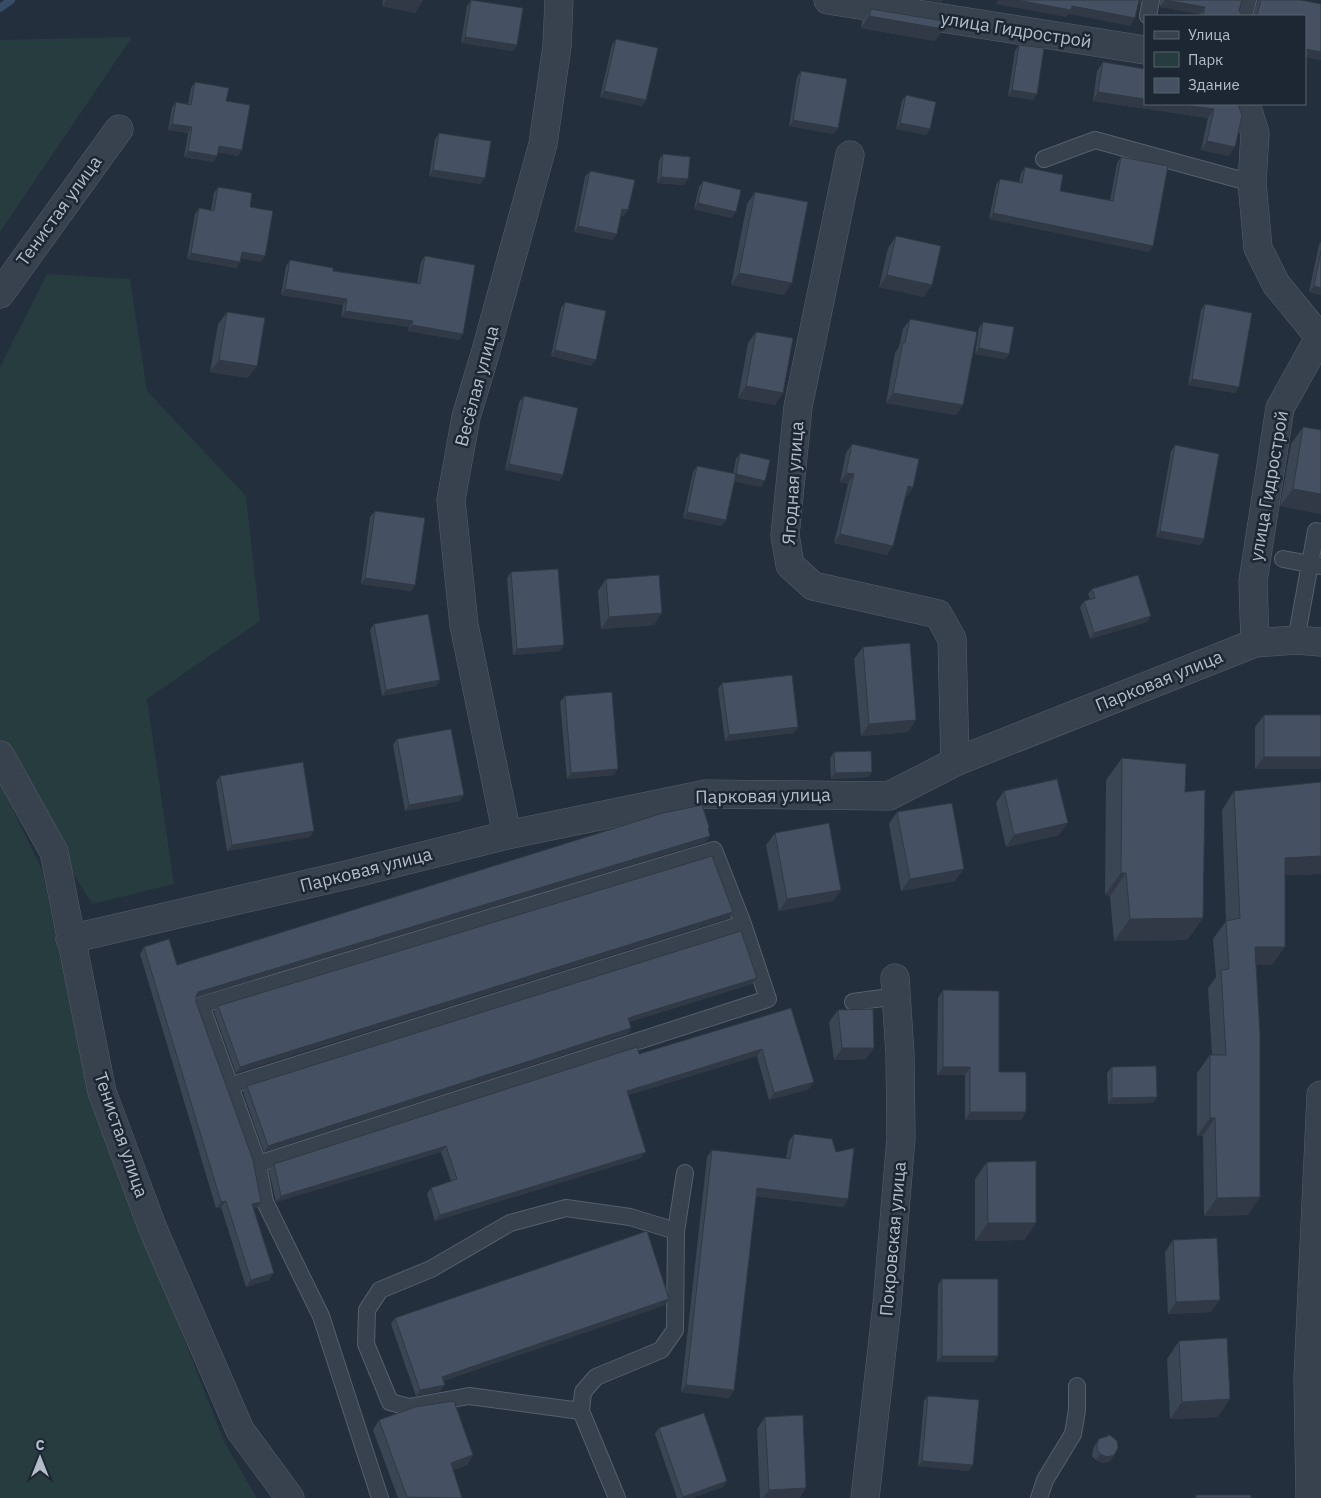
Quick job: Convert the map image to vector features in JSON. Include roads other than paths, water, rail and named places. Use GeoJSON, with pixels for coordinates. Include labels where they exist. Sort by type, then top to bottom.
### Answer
{"type":"FeatureCollection","features":[{"type":"Feature","properties":{"kind":"street","name":"Весёлая улица"},"geometry":{"type":"LineString","coordinates":[[507,835],[464,625],[451,500],[466,417],[543,144],[557,46],[559,0]]}},
{"type":"Feature","properties":{"kind":"street","name":"улица Гидрострой"},"geometry":{"type":"LineString","coordinates":[[828,0],[1144,44]]}},
{"type":"Feature","properties":{"kind":"street","name":"улица Гидрострой"},"geometry":{"type":"LineString","coordinates":[[1246,105],[1255,133],[1252,183],[1258,248],[1276,284],[1320,338],[1280,408],[1253,581],[1255,643]]}},
{"type":"Feature","properties":{"kind":"street","name":"Тенистая улица"},"geometry":{"type":"LineString","coordinates":[[0,294],[119,129]]}},
{"type":"Feature","properties":{"kind":"street","name":"Ягодная улица"},"geometry":{"type":"LineString","coordinates":[[850,155],[798,407],[785,535],[790,565],[813,586],[938,614],[952,639],[956,762]]}},
{"type":"Feature","properties":{"kind":"street","name":"Парковая улица"},"geometry":{"type":"LineString","coordinates":[[70,939],[350,874],[507,835],[706,794],[889,796],[956,762],[1255,643],[1308,641]]}},
{"type":"Feature","properties":{"kind":"street","name":"Тенистая улица"},"geometry":{"type":"LineString","coordinates":[[0,755],[54,852],[102,1092],[153,1229],[240,1430],[290,1498]]}},
{"type":"Feature","properties":{"kind":"street","name":"Покровская улица"},"geometry":{"type":"LineString","coordinates":[[865,1498],[887,1305],[901,1138],[896,987]]}},
{"type":"Feature","properties":{"kind":"street"},"geometry":{"type":"LineString","coordinates":[[1310,1498],[1308,1378],[1321,1095]]}},
{"type":"Feature","properties":{"kind":"lane"},"geometry":{"type":"LineString","coordinates":[[1148,15],[1151,0]]}},
{"type":"Feature","properties":{"kind":"lane"},"geometry":{"type":"LineString","coordinates":[[1244,15],[1248,0]]}},
{"type":"Feature","properties":{"kind":"lane"},"geometry":{"type":"LineString","coordinates":[[1044,159],[1095,140],[1252,183]]}},
{"type":"Feature","properties":{"kind":"lane"},"geometry":{"type":"LineString","coordinates":[[1308,641],[1315,566],[1316,531],[1321,532]]}},
{"type":"Feature","properties":{"kind":"lane"},"geometry":{"type":"LineString","coordinates":[[1283,559],[1315,566]]}},
{"type":"Feature","properties":{"kind":"lane"},"geometry":{"type":"LineString","coordinates":[[258,1164],[768,999],[743,924],[714,850],[201,1005],[258,1164],[265,1202],[321,1316],[380,1498]]}},
{"type":"Feature","properties":{"kind":"lane"},"geometry":{"type":"LineString","coordinates":[[229,1086],[743,924]]}},
{"type":"Feature","properties":{"kind":"lane"},"geometry":{"type":"LineString","coordinates":[[853,1002],[896,987]]}},
{"type":"Feature","properties":{"kind":"lane"},"geometry":{"type":"LineString","coordinates":[[617,1498],[581,1410],[583,1392],[596,1377],[662,1350],[675,1330],[676,1231],[685,1173]]}},
{"type":"Feature","properties":{"kind":"lane"},"geometry":{"type":"LineString","coordinates":[[581,1410],[468,1396],[409,1407],[390,1402],[366,1344],[367,1310],[380,1290],[430,1269],[510,1223],[566,1208],[630,1217],[676,1231]]}},
{"type":"Feature","properties":{"kind":"lane"},"geometry":{"type":"LineString","coordinates":[[1039,1498],[1045,1480],[1073,1434],[1077,1410],[1077,1386]]}},
{"type":"Feature","properties":{"kind":"waterway"},"geometry":{"type":"LineString","coordinates":[[0,8],[11,0]]}}]}
